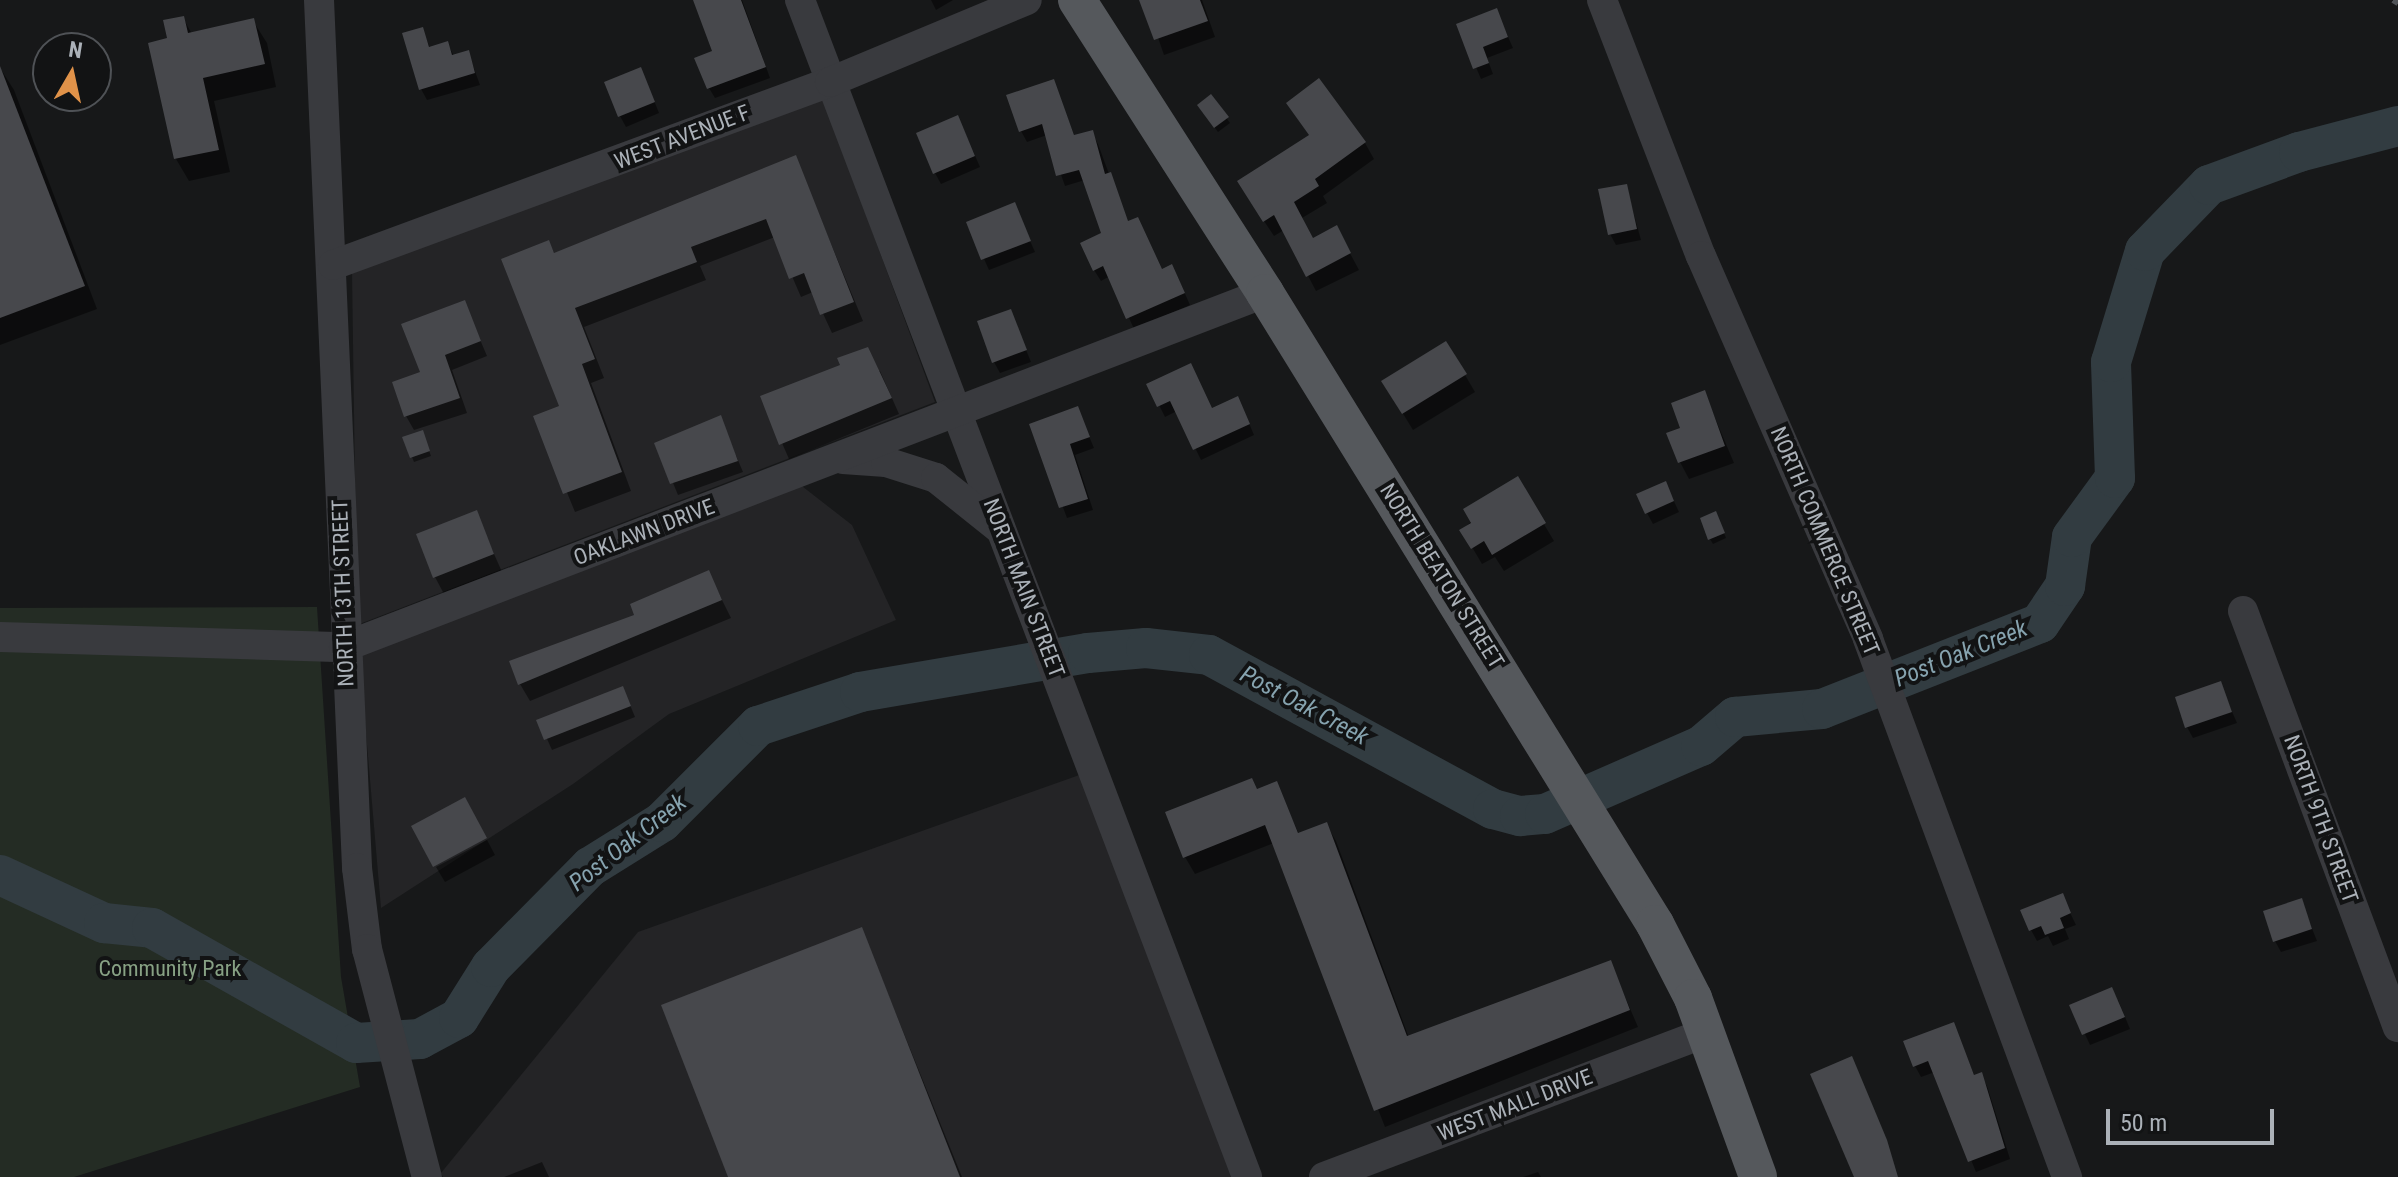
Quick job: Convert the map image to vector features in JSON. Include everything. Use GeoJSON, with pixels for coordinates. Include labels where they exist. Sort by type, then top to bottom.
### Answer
{"type":"FeatureCollection","features":[{"type":"Feature","properties":{"kind":"main road","name":"NORTH BEATON STREET"},"geometry":{"type":"LineString","coordinates":[[1077,0],[1265,293],[1547,744],[1635,894],[1693,998],[1758,1177]]}},
{"type":"Feature","properties":{"kind":"street","name":"NORTH 13TH STREET"},"geometry":{"type":"LineString","coordinates":[[319,0],[333,265],[344,647],[367,949],[427,1177]]}},
{"type":"Feature","properties":{"kind":"street","name":"NORTH MAIN STREET"},"geometry":{"type":"LineString","coordinates":[[800,0],[1247,1177]]}},
{"type":"Feature","properties":{"kind":"street","name":"WEST AVENUE F"},"geometry":{"type":"LineString","coordinates":[[333,265],[830,82],[1027,0]]}},
{"type":"Feature","properties":{"kind":"street","name":"NORTH COMMERCE STREET"},"geometry":{"type":"LineString","coordinates":[[1602,0],[1701,256],[1868,639],[2067,1177]]}},
{"type":"Feature","properties":{"kind":"street","name":"OAKLAWN DRIVE"},"geometry":{"type":"LineString","coordinates":[[0,637],[344,647],[1265,293]]}},
{"type":"Feature","properties":{"kind":"street"},"geometry":{"type":"LineString","coordinates":[[833,458],[886,462],[936,478],[1000,529]]}},
{"type":"Feature","properties":{"kind":"street","name":"NORTH 9TH STREET"},"geometry":{"type":"LineString","coordinates":[[2243,611],[2398,1027]]}},
{"type":"Feature","properties":{"kind":"street","name":"WEST MALL DRIVE"},"geometry":{"type":"LineString","coordinates":[[1324,1177],[1706,1033]]}},
{"type":"Feature","properties":{"kind":"shaded area"},"geometry":{"type":"Polygon","coordinates":[[[822,95],[935,402],[357,625],[352,271],[822,95]]]}},
{"type":"Feature","properties":{"kind":"shaded area"},"geometry":{"type":"Polygon","coordinates":[[[798,483],[852,525],[896,620],[669,714],[573,784],[381,908],[359,651],[798,483]]]}},
{"type":"Feature","properties":{"kind":"shaded area"},"geometry":{"type":"Polygon","coordinates":[[[1085,773],[1235,1177],[443,1177],[441,1173],[638,932],[1085,773]]]}},
{"type":"Feature","properties":{"kind":"green space","name":"Community Park"},"geometry":{"type":"Polygon","coordinates":[[[317,607],[341,977],[360,1087],[74,1177],[0,1177],[0,608],[317,607]]]}},
{"type":"Feature","properties":{"kind":"building"},"geometry":{"type":"Polygon","coordinates":[[[693,0],[741,0],[766,67],[707,89],[694,58],[712,51],[693,0]]]}},
{"type":"Feature","properties":{"kind":"building"},"geometry":{"type":"Polygon","coordinates":[[[1139,0],[1200,0],[1208,21],[1154,40],[1139,0]]]}},
{"type":"Feature","properties":{"kind":"building"},"geometry":{"type":"Polygon","coordinates":[[[1497,8],[1508,37],[1483,47],[1489,63],[1473,69],[1456,24],[1497,8]]]}},
{"type":"Feature","properties":{"kind":"building"},"geometry":{"type":"Polygon","coordinates":[[[184,16],[188,33],[254,18],[265,64],[203,78],[219,150],[174,159],[148,43],[167,38],[163,20],[184,16]]]}},
{"type":"Feature","properties":{"kind":"building"},"geometry":{"type":"Polygon","coordinates":[[[423,27],[429,47],[448,41],[452,55],[469,50],[475,73],[419,90],[402,33],[423,27]]]}},
{"type":"Feature","properties":{"kind":"building"},"geometry":{"type":"Polygon","coordinates":[[[0,66],[85,286],[0,318],[0,66]]]}},
{"type":"Feature","properties":{"kind":"building"},"geometry":{"type":"Polygon","coordinates":[[[641,67],[655,102],[618,117],[604,82],[641,67]]]}},
{"type":"Feature","properties":{"kind":"building"},"geometry":{"type":"Polygon","coordinates":[[[1319,78],[1366,142],[1315,179],[1319,186],[1294,202],[1313,238],[1337,225],[1351,253],[1306,277],[1274,215],[1263,222],[1237,181],[1309,135],[1286,103],[1319,78]]]}},
{"type":"Feature","properties":{"kind":"building"},"geometry":{"type":"Polygon","coordinates":[[[1054,79],[1074,135],[1093,130],[1105,174],[1111,172],[1128,221],[1138,217],[1162,269],[1172,264],[1185,293],[1126,319],[1103,266],[1093,271],[1080,243],[1101,233],[1079,170],[1056,176],[1042,124],[1019,132],[1006,95],[1054,79]]]}},
{"type":"Feature","properties":{"kind":"building"},"geometry":{"type":"Polygon","coordinates":[[[1211,94],[1229,117],[1214,128],[1197,105],[1211,94]]]}},
{"type":"Feature","properties":{"kind":"building"},"geometry":{"type":"Polygon","coordinates":[[[958,115],[975,156],[933,174],[916,133],[958,115]]]}},
{"type":"Feature","properties":{"kind":"building"},"geometry":{"type":"Polygon","coordinates":[[[796,155],[854,302],[820,315],[804,273],[789,279],[766,219],[691,247],[697,262],[575,308],[595,359],[582,364],[622,472],[563,494],[533,416],[559,406],[501,259],[549,240],[554,253],[796,155]]]}},
{"type":"Feature","properties":{"kind":"building"},"geometry":{"type":"Polygon","coordinates":[[[1627,184],[1637,229],[1608,235],[1598,189],[1627,184]]]}},
{"type":"Feature","properties":{"kind":"building"},"geometry":{"type":"Polygon","coordinates":[[[1015,202],[1031,241],[981,260],[966,222],[1015,202]]]}},
{"type":"Feature","properties":{"kind":"building"},"geometry":{"type":"Polygon","coordinates":[[[465,300],[481,341],[445,355],[460,398],[404,417],[392,382],[420,372],[401,324],[465,300]]]}},
{"type":"Feature","properties":{"kind":"building"},"geometry":{"type":"Polygon","coordinates":[[[1011,309],[1027,350],[992,363],[977,321],[1011,309]]]}},
{"type":"Feature","properties":{"kind":"building"},"geometry":{"type":"Polygon","coordinates":[[[1446,341],[1467,374],[1402,414],[1381,381],[1446,341]]]}},
{"type":"Feature","properties":{"kind":"building"},"geometry":{"type":"Polygon","coordinates":[[[868,347],[892,398],[779,445],[760,396],[840,365],[837,358],[868,347]]]}},
{"type":"Feature","properties":{"kind":"building"},"geometry":{"type":"Polygon","coordinates":[[[1191,363],[1212,408],[1238,396],[1250,424],[1193,450],[1170,401],[1157,407],[1146,384],[1191,363]]]}},
{"type":"Feature","properties":{"kind":"building"},"geometry":{"type":"Polygon","coordinates":[[[1705,390],[1725,446],[1678,463],[1666,433],[1680,428],[1671,403],[1705,390]]]}},
{"type":"Feature","properties":{"kind":"building"},"geometry":{"type":"Polygon","coordinates":[[[1078,406],[1090,437],[1070,444],[1088,499],[1059,508],[1029,424],[1078,406]]]}},
{"type":"Feature","properties":{"kind":"building"},"geometry":{"type":"Polygon","coordinates":[[[721,415],[738,461],[670,484],[654,443],[721,415]]]}},
{"type":"Feature","properties":{"kind":"building"},"geometry":{"type":"Polygon","coordinates":[[[423,430],[430,451],[410,458],[402,437],[423,430]]]}},
{"type":"Feature","properties":{"kind":"building"},"geometry":{"type":"Polygon","coordinates":[[[1518,476],[1546,523],[1492,555],[1484,541],[1471,549],[1459,530],[1471,523],[1463,509],[1518,476]]]}},
{"type":"Feature","properties":{"kind":"building"},"geometry":{"type":"Polygon","coordinates":[[[1666,481],[1674,501],[1645,514],[1636,494],[1666,481]]]}},
{"type":"Feature","properties":{"kind":"building"},"geometry":{"type":"Polygon","coordinates":[[[477,510],[494,554],[433,578],[416,534],[477,510]]]}},
{"type":"Feature","properties":{"kind":"building"},"geometry":{"type":"Polygon","coordinates":[[[1716,511],[1725,533],[1708,540],[1700,518],[1716,511]]]}},
{"type":"Feature","properties":{"kind":"building"},"geometry":{"type":"Polygon","coordinates":[[[709,570],[722,600],[518,685],[509,661],[634,615],[630,604],[709,570]]]}},
{"type":"Feature","properties":{"kind":"building"},"geometry":{"type":"Polygon","coordinates":[[[2221,681],[2232,712],[2185,728],[2175,697],[2221,681]]]}},
{"type":"Feature","properties":{"kind":"building"},"geometry":{"type":"Polygon","coordinates":[[[623,686],[631,706],[544,740],[536,720],[623,686]]]}},
{"type":"Feature","properties":{"kind":"building"},"geometry":{"type":"Polygon","coordinates":[[[1252,778],[1257,789],[1277,781],[1298,833],[1327,822],[1407,1036],[1611,960],[1630,1010],[1374,1111],[1265,825],[1183,858],[1165,812],[1252,778]]]}},
{"type":"Feature","properties":{"kind":"building"},"geometry":{"type":"Polygon","coordinates":[[[465,797],[487,838],[433,867],[411,826],[465,797]]]}},
{"type":"Feature","properties":{"kind":"building"},"geometry":{"type":"Polygon","coordinates":[[[2063,893],[2071,913],[2060,918],[2064,928],[2045,935],[2041,926],[2029,931],[2020,910],[2063,893]]]}},
{"type":"Feature","properties":{"kind":"building"},"geometry":{"type":"Polygon","coordinates":[[[2302,898],[2312,929],[2273,942],[2263,911],[2302,898]]]}},
{"type":"Feature","properties":{"kind":"building"},"geometry":{"type":"Polygon","coordinates":[[[862,927],[960,1177],[728,1177],[661,1005],[862,927]]]}},
{"type":"Feature","properties":{"kind":"building"},"geometry":{"type":"Polygon","coordinates":[[[2112,987],[2125,1017],[2082,1035],[2069,1005],[2112,987]]]}},
{"type":"Feature","properties":{"kind":"building"},"geometry":{"type":"Polygon","coordinates":[[[1954,1022],[1974,1075],[1982,1072],[2005,1148],[1968,1162],[1928,1061],[1913,1067],[1903,1041],[1954,1022]]]}},
{"type":"Feature","properties":{"kind":"building"},"geometry":{"type":"Polygon","coordinates":[[[1852,1056],[1887,1140],[1898,1177],[1854,1177],[1810,1074],[1852,1056]]]}},
{"type":"Feature","properties":{"kind":"waterway","name":"Post Oak Creek"},"geometry":{"type":"LineString","coordinates":[[0,875],[104,923],[152,928],[356,1043],[420,1039],[459,1018],[491,967],[590,867],[662,822],[758,726],[860,692],[1088,653],[1146,648],[1209,655],[1493,809],[1520,816],[1545,814],[1701,746],[1735,717],[1822,709],[2040,623],[2065,586],[2072,537],[2115,478],[2111,362],[2145,251],[2209,185],[2299,152],[2398,126]]}},
{"type":"Feature","properties":{"kind":"railway"},"geometry":{"type":"LineString","coordinates":[[2393,0],[2398,3]]}}]}
